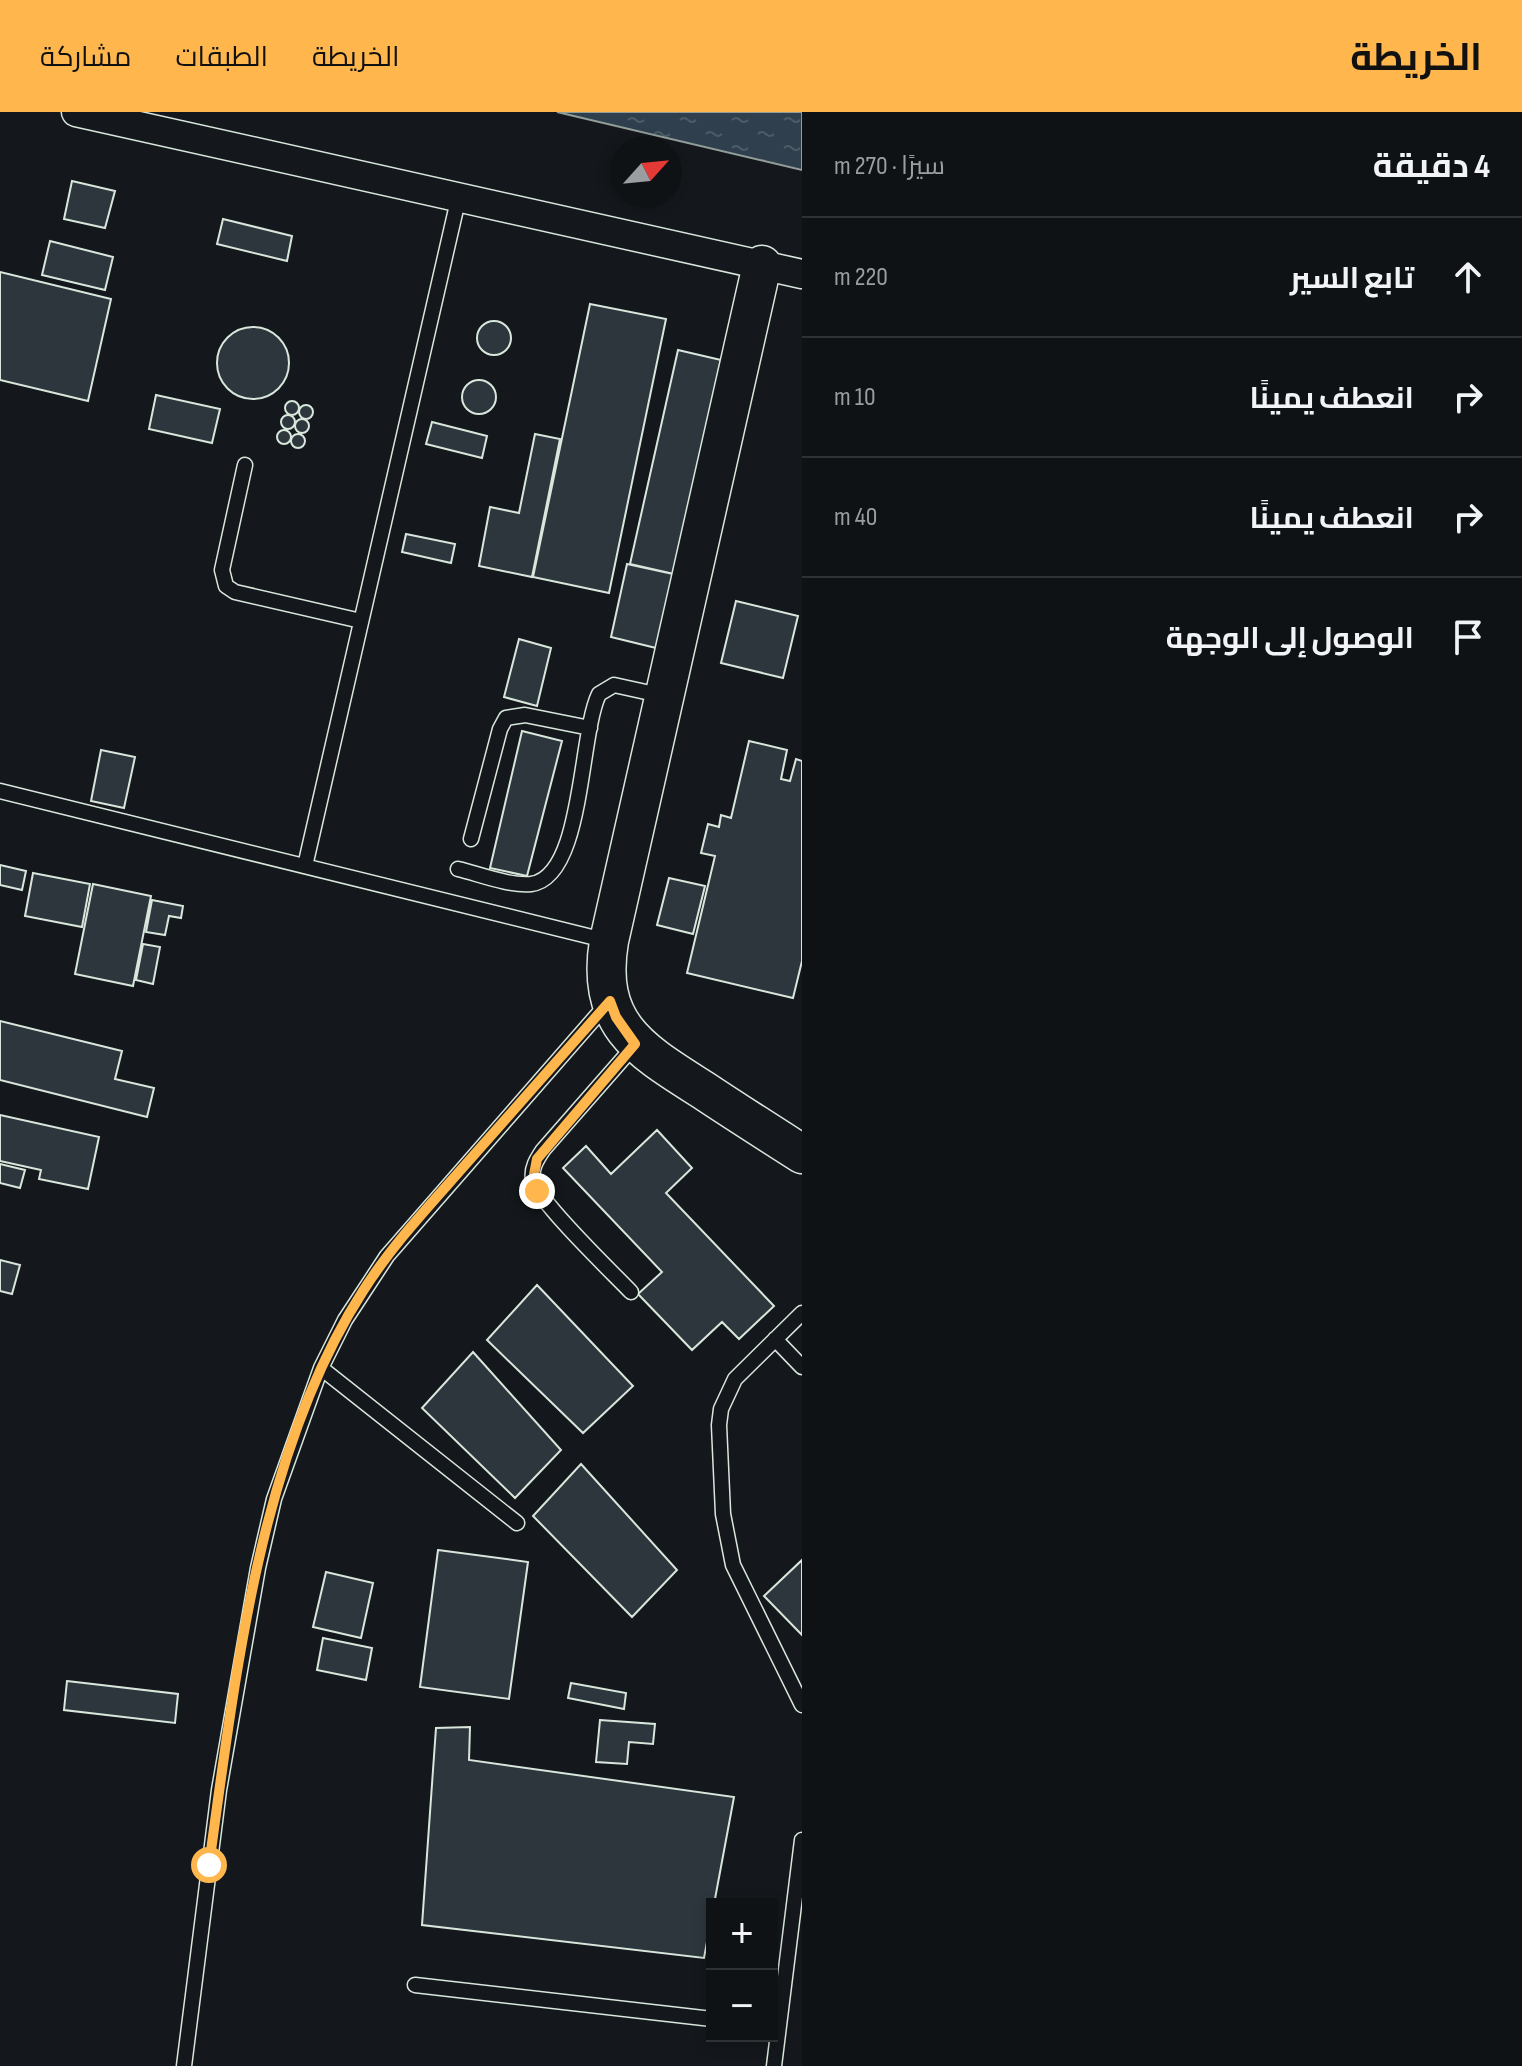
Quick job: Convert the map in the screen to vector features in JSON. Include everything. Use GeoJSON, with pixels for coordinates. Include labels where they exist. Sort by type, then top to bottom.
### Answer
{"type":"FeatureCollection","features":[{"type":"Feature","properties":{"kind":"street"},"geometry":{"type":"LineString","coordinates":[[76,112],[802,274]]}},
{"type":"Feature","properties":{"kind":"street"},"geometry":{"type":"LineString","coordinates":[[762,265],[609,941],[606,981],[616,1017],[635,1044],[802,1154]]}},
{"type":"Feature","properties":{"kind":"lane"},"geometry":{"type":"LineString","coordinates":[[305,866],[459,196]]}},
{"type":"Feature","properties":{"kind":"lane"},"geometry":{"type":"LineString","coordinates":[[245,465],[222,570],[226,586],[235,592],[361,621]]}},
{"type":"Feature","properties":{"kind":"lane"},"geometry":{"type":"LineString","coordinates":[[458,869],[531,884],[558,867],[567,847],[595,702],[606,688],[624,686],[664,696]]}},
{"type":"Feature","properties":{"kind":"lane"},"geometry":{"type":"LineString","coordinates":[[471,839],[500,729],[506,718],[525,715],[590,728]]}},
{"type":"Feature","properties":{"kind":"lane"},"geometry":{"type":"LineString","coordinates":[[0,791],[609,941]]}},
{"type":"Feature","properties":{"kind":"lane"},"geometry":{"type":"LineString","coordinates":[[184,2066],[219,1790],[258,1568],[274,1499],[321,1368],[345,1320],[387,1256],[610,1001]]}},
{"type":"Feature","properties":{"kind":"lane"},"geometry":{"type":"LineString","coordinates":[[631,1292],[543,1199],[533,1180],[533,1170],[543,1150],[635,1044]]}},
{"type":"Feature","properties":{"kind":"lane"},"geometry":{"type":"LineString","coordinates":[[802,1313],[735,1379],[721,1409],[723,1514],[733,1565],[802,1705]]}},
{"type":"Feature","properties":{"kind":"lane"},"geometry":{"type":"LineString","coordinates":[[775,1339],[802,1367]]}},
{"type":"Feature","properties":{"kind":"lane"},"geometry":{"type":"LineString","coordinates":[[321,1368],[517,1523]]}},
{"type":"Feature","properties":{"kind":"lane"},"geometry":{"type":"LineString","coordinates":[[778,2013],[802,1840]]}},
{"type":"Feature","properties":{"kind":"lane"},"geometry":{"type":"LineString","coordinates":[[415,1985],[706,2018]]}},
{"type":"Feature","properties":{"kind":"lane"},"geometry":{"type":"LineString","coordinates":[[774,2066],[775,2042]]}},
{"type":"Feature","properties":{"kind":"water"},"geometry":{"type":"Polygon","coordinates":[[[557,112],[802,112],[802,170],[682,142],[682,136],[658,136],[557,112]]]}},
{"type":"Feature","properties":{"kind":"building"},"geometry":{"type":"Polygon","coordinates":[[[72,181],[115,191],[105,228],[64,219],[72,181]]]}},
{"type":"Feature","properties":{"kind":"building"},"geometry":{"type":"Polygon","coordinates":[[[223,219],[292,236],[287,261],[217,244],[223,219]]]}},
{"type":"Feature","properties":{"kind":"building"},"geometry":{"type":"Polygon","coordinates":[[[50,241],[113,257],[105,290],[42,275],[50,241]]]}},
{"type":"Feature","properties":{"kind":"building"},"geometry":{"type":"Polygon","coordinates":[[[0,272],[111,299],[88,401],[0,380],[0,272]]]}},
{"type":"Feature","properties":{"kind":"building"},"geometry":{"type":"Polygon","coordinates":[[[590,304],[666,319],[609,593],[533,577],[590,304]]]}},
{"type":"Feature","properties":{"kind":"building"},"geometry":{"type":"Polygon","coordinates":[[[494,321],[506,326],[511,338],[506,350],[494,355],[482,350],[477,338],[482,326],[494,321]]]}},
{"type":"Feature","properties":{"kind":"building"},"geometry":{"type":"Polygon","coordinates":[[[260,327],[279,337],[287,349],[287,377],[279,389],[267,397],[246,399],[227,389],[219,377],[217,356],[227,337],[239,329],[260,327]]]}},
{"type":"Feature","properties":{"kind":"building"},"geometry":{"type":"Polygon","coordinates":[[[678,350],[721,360],[674,574],[630,564],[678,350]]]}},
{"type":"Feature","properties":{"kind":"building"},"geometry":{"type":"Polygon","coordinates":[[[479,380],[491,385],[496,397],[491,409],[479,414],[467,409],[462,397],[467,385],[479,380]]]}},
{"type":"Feature","properties":{"kind":"building"},"geometry":{"type":"Polygon","coordinates":[[[156,395],[220,409],[212,443],[149,429],[156,395]]]}},
{"type":"Feature","properties":{"kind":"building"},"geometry":{"type":"Polygon","coordinates":[[[292,401],[299,408],[292,415],[285,408],[292,401]]]}},
{"type":"Feature","properties":{"kind":"building"},"geometry":{"type":"Polygon","coordinates":[[[306,405],[313,412],[306,419],[299,412],[306,405]]]}},
{"type":"Feature","properties":{"kind":"building"},"geometry":{"type":"Polygon","coordinates":[[[288,415],[295,422],[288,429],[281,422],[288,415]]]}},
{"type":"Feature","properties":{"kind":"building"},"geometry":{"type":"Polygon","coordinates":[[[302,419],[309,426],[302,433],[295,426],[302,419]]]}},
{"type":"Feature","properties":{"kind":"building"},"geometry":{"type":"Polygon","coordinates":[[[432,422],[487,436],[482,458],[426,444],[432,422]]]}},
{"type":"Feature","properties":{"kind":"building"},"geometry":{"type":"Polygon","coordinates":[[[284,430],[291,437],[284,444],[277,437],[284,430]]]}},
{"type":"Feature","properties":{"kind":"building"},"geometry":{"type":"Polygon","coordinates":[[[298,434],[305,441],[298,448],[291,441],[298,434]]]}},
{"type":"Feature","properties":{"kind":"building"},"geometry":{"type":"Polygon","coordinates":[[[535,434],[560,439],[532,577],[479,566],[490,507],[519,513],[535,434]]]}},
{"type":"Feature","properties":{"kind":"building"},"geometry":{"type":"Polygon","coordinates":[[[406,534],[455,544],[451,563],[402,552],[406,534]]]}},
{"type":"Feature","properties":{"kind":"building"},"geometry":{"type":"Polygon","coordinates":[[[627,564],[673,574],[656,648],[611,637],[627,564]]]}},
{"type":"Feature","properties":{"kind":"building"},"geometry":{"type":"Polygon","coordinates":[[[736,601],[798,616],[783,678],[721,663],[736,601]]]}},
{"type":"Feature","properties":{"kind":"building"},"geometry":{"type":"Polygon","coordinates":[[[519,639],[551,648],[537,706],[504,697],[519,639]]]}},
{"type":"Feature","properties":{"kind":"building"},"geometry":{"type":"Polygon","coordinates":[[[522,731],[562,741],[527,876],[490,868],[522,731]]]}},
{"type":"Feature","properties":{"kind":"building"},"geometry":{"type":"Polygon","coordinates":[[[749,741],[787,750],[781,779],[790,781],[796,759],[802,761],[802,961],[793,998],[687,973],[715,856],[701,853],[708,824],[719,827],[721,815],[731,818],[749,741]]]}},
{"type":"Feature","properties":{"kind":"building"},"geometry":{"type":"Polygon","coordinates":[[[101,750],[135,757],[124,808],[91,801],[101,750]]]}},
{"type":"Feature","properties":{"kind":"building"},"geometry":{"type":"Polygon","coordinates":[[[0,865],[26,871],[22,890],[0,885],[0,865]]]}},
{"type":"Feature","properties":{"kind":"building"},"geometry":{"type":"Polygon","coordinates":[[[33,873],[90,884],[82,927],[25,916],[33,873]]]}},
{"type":"Feature","properties":{"kind":"building"},"geometry":{"type":"Polygon","coordinates":[[[669,878],[705,886],[693,934],[657,925],[669,878]]]}},
{"type":"Feature","properties":{"kind":"building"},"geometry":{"type":"Polygon","coordinates":[[[93,884],[151,896],[133,986],[75,974],[93,884]]]}},
{"type":"Feature","properties":{"kind":"building"},"geometry":{"type":"Polygon","coordinates":[[[152,900],[183,906],[181,918],[169,916],[165,935],[146,932],[152,900]]]}},
{"type":"Feature","properties":{"kind":"building"},"geometry":{"type":"Polygon","coordinates":[[[143,944],[160,947],[153,984],[136,980],[143,944]]]}},
{"type":"Feature","properties":{"kind":"building"},"geometry":{"type":"Polygon","coordinates":[[[0,1021],[122,1051],[115,1079],[154,1088],[147,1117],[0,1080],[0,1021]]]}},
{"type":"Feature","properties":{"kind":"building"},"geometry":{"type":"Polygon","coordinates":[[[0,1115],[99,1137],[88,1189],[39,1179],[41,1170],[0,1161],[0,1115]]]}},
{"type":"Feature","properties":{"kind":"building"},"geometry":{"type":"Polygon","coordinates":[[[657,1130],[692,1168],[666,1193],[774,1306],[739,1339],[722,1322],[692,1350],[638,1294],[662,1272],[563,1168],[586,1146],[611,1174],[657,1130]]]}},
{"type":"Feature","properties":{"kind":"building"},"geometry":{"type":"Polygon","coordinates":[[[0,1164],[25,1170],[20,1188],[0,1183],[0,1164]]]}},
{"type":"Feature","properties":{"kind":"building"},"geometry":{"type":"Polygon","coordinates":[[[0,1260],[20,1265],[12,1294],[0,1291],[0,1260]]]}},
{"type":"Feature","properties":{"kind":"building"},"geometry":{"type":"Polygon","coordinates":[[[537,1285],[633,1386],[583,1433],[487,1340],[537,1285]]]}},
{"type":"Feature","properties":{"kind":"building"},"geometry":{"type":"Polygon","coordinates":[[[473,1352],[561,1450],[515,1498],[422,1408],[473,1352]]]}},
{"type":"Feature","properties":{"kind":"building"},"geometry":{"type":"Polygon","coordinates":[[[581,1464],[677,1570],[632,1617],[533,1516],[581,1464]]]}},
{"type":"Feature","properties":{"kind":"building"},"geometry":{"type":"Polygon","coordinates":[[[438,1550],[528,1562],[509,1699],[420,1687],[438,1550]]]}},
{"type":"Feature","properties":{"kind":"building"},"geometry":{"type":"Polygon","coordinates":[[[802,1560],[802,1635],[764,1596],[802,1560]]]}},
{"type":"Feature","properties":{"kind":"building"},"geometry":{"type":"Polygon","coordinates":[[[326,1572],[373,1583],[361,1638],[313,1627],[326,1572]]]}},
{"type":"Feature","properties":{"kind":"building"},"geometry":{"type":"Polygon","coordinates":[[[323,1638],[372,1648],[366,1680],[317,1670],[323,1638]]]}},
{"type":"Feature","properties":{"kind":"building"},"geometry":{"type":"Polygon","coordinates":[[[67,1681],[178,1694],[175,1723],[64,1710],[67,1681]]]}},
{"type":"Feature","properties":{"kind":"building"},"geometry":{"type":"Polygon","coordinates":[[[571,1683],[626,1693],[624,1709],[568,1698],[571,1683]]]}},
{"type":"Feature","properties":{"kind":"building"},"geometry":{"type":"Polygon","coordinates":[[[600,1720],[655,1724],[653,1744],[629,1742],[627,1764],[596,1762],[600,1720]]]}},
{"type":"Feature","properties":{"kind":"building"},"geometry":{"type":"Polygon","coordinates":[[[470,1727],[469,1760],[734,1797],[715,1898],[706,1898],[704,1958],[422,1925],[436,1728],[470,1727]]]}},
{"type":"Feature","properties":{"kind":"route"},"geometry":{"type":"LineString","coordinates":[[209,1865],[258,1568],[274,1499],[321,1368],[363,1290],[405,1233],[610,1001],[616,1017],[635,1044],[543,1150],[533,1170],[537,1191]]}}]}
